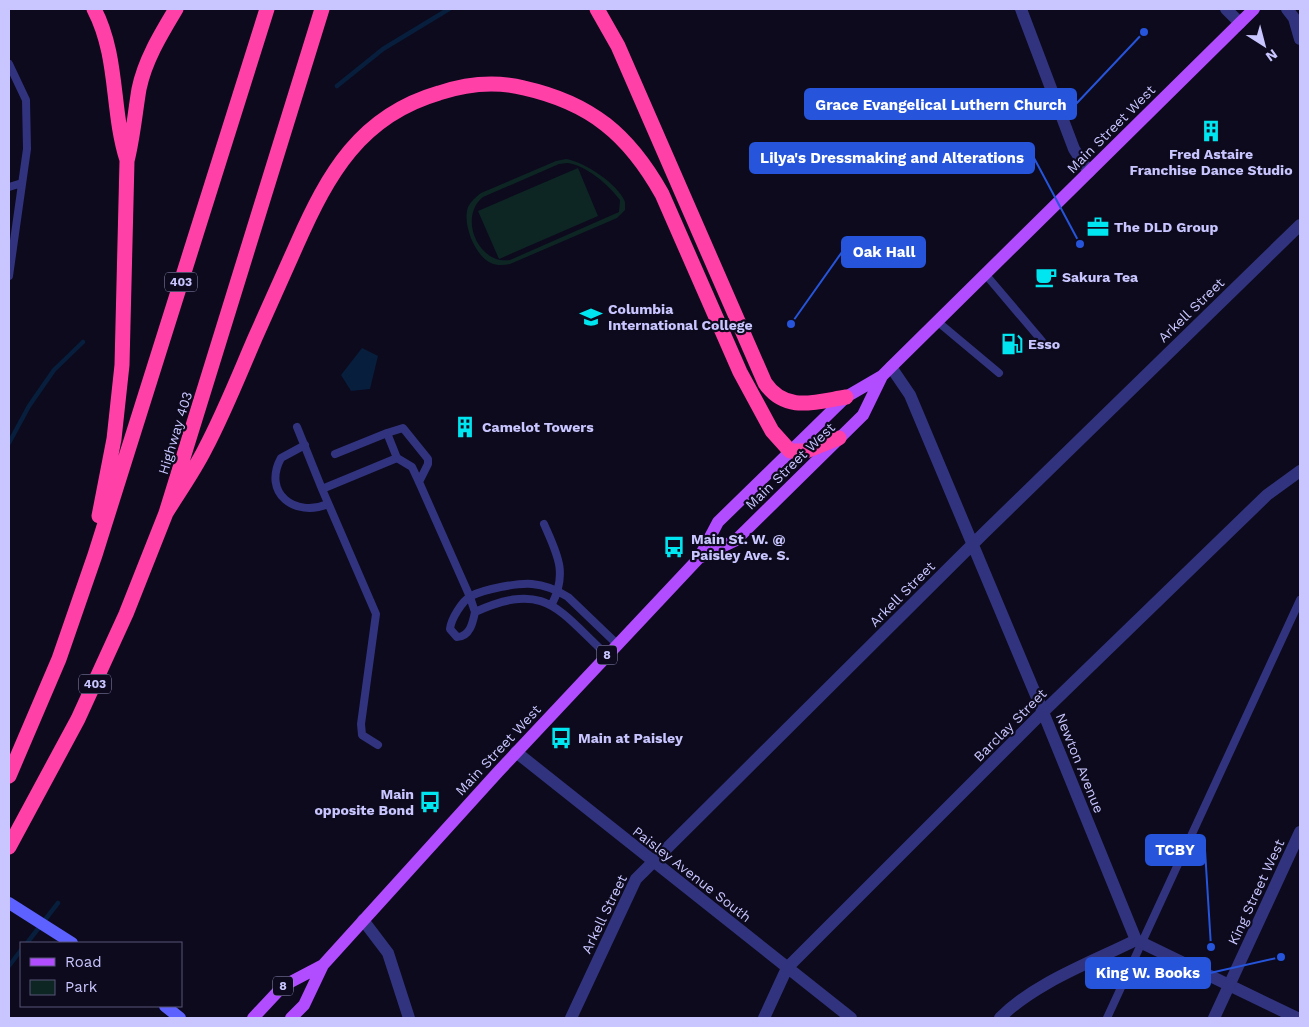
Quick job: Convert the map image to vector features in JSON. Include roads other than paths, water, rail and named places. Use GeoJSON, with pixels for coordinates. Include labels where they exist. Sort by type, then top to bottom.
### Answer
{"type":"FeatureCollection","features":[{"type":"Feature","properties":{"kind":"highway"},"geometry":{"type":"LineString","coordinates":[[94,9],[111,53],[120,136],[127,161]]}},
{"type":"Feature","properties":{"kind":"highway"},"geometry":{"type":"LineString","coordinates":[[94,555],[102,492],[114,439],[122,365],[127,161],[133,139],[140,87],[156,41],[176,9]]}},
{"type":"Feature","properties":{"kind":"highway","name":"403"},"geometry":{"type":"LineString","coordinates":[[9,776],[59,659],[94,555],[267,9]]}},
{"type":"Feature","properties":{"kind":"highway","name":"Highway 403"},"geometry":{"type":"LineString","coordinates":[[9,847],[78,719],[126,614],[166,513],[322,9]]}},
{"type":"Feature","properties":{"kind":"highway"},"geometry":{"type":"LineString","coordinates":[[597,9],[618,46],[765,383],[776,396],[789,402],[813,402],[846,397]]}},
{"type":"Feature","properties":{"kind":"highway"},"geometry":{"type":"LineString","coordinates":[[166,513],[205,450],[311,212],[340,162],[360,139],[381,120],[404,106],[460,86],[489,84],[518,86],[548,93],[583,108],[603,120],[627,142],[646,167],[662,194],[740,372],[772,431],[790,451],[806,450],[839,438]]}},
{"type":"Feature","properties":{"kind":"main road","name":"Main Street West"},"geometry":{"type":"LineString","coordinates":[[292,1018],[304,1005],[322,965],[516,752],[700,558],[718,522],[846,397],[882,376],[1254,9]]}},
{"type":"Feature","properties":{"kind":"main road","name":"Main Street West"},"geometry":{"type":"LineString","coordinates":[[700,558],[736,540],[863,415],[882,376]]}},
{"type":"Feature","properties":{"kind":"main road"},"geometry":{"type":"LineString","coordinates":[[9,903],[70,942]]}},
{"type":"Feature","properties":{"kind":"main road","name":"Main Street West"},"geometry":{"type":"LineString","coordinates":[[253,1018],[283,986],[322,965]]}},
{"type":"Feature","properties":{"kind":"main road"},"geometry":{"type":"LineString","coordinates":[[166,1007],[180,1018]]}},
{"type":"Feature","properties":{"kind":"street"},"geometry":{"type":"LineString","coordinates":[[1021,9],[1074,150],[1089,172]]}},
{"type":"Feature","properties":{"kind":"street"},"geometry":{"type":"LineString","coordinates":[[1226,9],[1240,23]]}},
{"type":"Feature","properties":{"kind":"street"},"geometry":{"type":"LineString","coordinates":[[1287,9],[1294,18],[1300,39]]}},
{"type":"Feature","properties":{"kind":"street","name":"Arkell Street"},"geometry":{"type":"LineString","coordinates":[[571,1018],[636,879],[972,545],[1300,225]]}},
{"type":"Feature","properties":{"kind":"street","name":"Newton Avenue"},"geometry":{"type":"LineString","coordinates":[[891,367],[910,395],[1139,942]]}},
{"type":"Feature","properties":{"kind":"street","name":"Barclay Street"},"geometry":{"type":"LineString","coordinates":[[764,1018],[787,968],[1043,712],[1267,495],[1300,471]]}},
{"type":"Feature","properties":{"kind":"street","name":"Paisley Avenue South"},"geometry":{"type":"LineString","coordinates":[[516,752],[851,1018]]}},
{"type":"Feature","properties":{"kind":"street","name":"King Street West"},"geometry":{"type":"LineString","coordinates":[[1214,1018],[1300,832]]}},
{"type":"Feature","properties":{"kind":"street"},"geometry":{"type":"LineString","coordinates":[[363,920],[388,953],[409,1018]]}},
{"type":"Feature","properties":{"kind":"street"},"geometry":{"type":"LineString","coordinates":[[1000,1018],[1022,999],[1045,986],[1139,942],[1297,1018]]}},
{"type":"Feature","properties":{"kind":"lane"},"geometry":{"type":"LineString","coordinates":[[9,64],[26,100],[27,149],[9,276]]}},
{"type":"Feature","properties":{"kind":"lane"},"geometry":{"type":"LineString","coordinates":[[9,188],[22,183]]}},
{"type":"Feature","properties":{"kind":"lane"},"geometry":{"type":"LineString","coordinates":[[986,275],[1042,341]]}},
{"type":"Feature","properties":{"kind":"lane"},"geometry":{"type":"LineString","coordinates":[[938,322],[999,373]]}},
{"type":"Feature","properties":{"kind":"lane"},"geometry":{"type":"LineString","coordinates":[[297,427],[376,614],[361,724],[362,735],[378,745]]}},
{"type":"Feature","properties":{"kind":"lane"},"geometry":{"type":"LineString","coordinates":[[335,454],[403,428],[428,459],[428,464],[419,482]]}},
{"type":"Feature","properties":{"kind":"lane"},"geometry":{"type":"LineString","coordinates":[[387,433],[397,458],[412,466],[470,597],[476,612],[466,635],[457,637],[452,634],[451,623],[470,597],[513,584],[532,584],[558,591],[568,597],[617,644]]}},
{"type":"Feature","properties":{"kind":"lane"},"geometry":{"type":"LineString","coordinates":[[305,445],[281,458],[275,476],[276,486],[285,500],[298,508],[313,509],[328,504]]}},
{"type":"Feature","properties":{"kind":"lane"},"geometry":{"type":"LineString","coordinates":[[322,489],[397,458]]}},
{"type":"Feature","properties":{"kind":"lane"},"geometry":{"type":"LineString","coordinates":[[544,524],[558,557],[561,571],[558,591],[552,604]]}},
{"type":"Feature","properties":{"kind":"lane"},"geometry":{"type":"LineString","coordinates":[[476,612],[521,597],[536,598],[552,604],[607,655]]}},
{"type":"Feature","properties":{"kind":"lane"},"geometry":{"type":"LineString","coordinates":[[1107,1018],[1139,942],[1300,600]]}},
{"type":"Feature","properties":{"kind":"water"},"geometry":{"type":"Polygon","coordinates":[[[362,348],[378,356],[370,389],[351,391],[341,375],[362,348]]]}},
{"type":"Feature","properties":{"kind":"waterway"},"geometry":{"type":"LineString","coordinates":[[337,86],[383,49],[449,9]]}},
{"type":"Feature","properties":{"kind":"waterway"},"geometry":{"type":"LineString","coordinates":[[9,443],[29,406],[54,370],[83,342]]}},
{"type":"Feature","properties":{"kind":"waterway"},"geometry":{"type":"LineString","coordinates":[[28,942],[58,903]]}},
{"type":"Feature","properties":{"kind":"waterway"},"geometry":{"type":"LineString","coordinates":[[9,966],[20,951]]}},
{"type":"Feature","properties":{"kind":"place","name":"Grace Evangelical Luthern Church"},"geometry":{"type":"Point","coordinates":[1144,32]}},
{"type":"Feature","properties":{"kind":"place","name":"Fred Astaire Franchise Dance Studio"},"geometry":{"type":"Point","coordinates":[1211,131]}},
{"type":"Feature","properties":{"kind":"place","name":"The DLD Group"},"geometry":{"type":"Point","coordinates":[1098,227]}},
{"type":"Feature","properties":{"kind":"place","name":"Lilya's Dressmaking and Alterations"},"geometry":{"type":"Point","coordinates":[1080,244]}},
{"type":"Feature","properties":{"kind":"place","name":"Sakura Tea"},"geometry":{"type":"Point","coordinates":[1046,277]}},
{"type":"Feature","properties":{"kind":"place","name":"Columbia International College"},"geometry":{"type":"Point","coordinates":[591,317]}},
{"type":"Feature","properties":{"kind":"place","name":"Oak Hall"},"geometry":{"type":"Point","coordinates":[791,324]}},
{"type":"Feature","properties":{"kind":"place","name":"Esso"},"geometry":{"type":"Point","coordinates":[1012,344]}},
{"type":"Feature","properties":{"kind":"place","name":"Camelot Towers"},"geometry":{"type":"Point","coordinates":[465,427]}},
{"type":"Feature","properties":{"kind":"place","name":"Main St. W. @ Paisley Ave. S."},"geometry":{"type":"Point","coordinates":[674,547]}},
{"type":"Feature","properties":{"kind":"place","name":"Main at Paisley"},"geometry":{"type":"Point","coordinates":[561,738]}},
{"type":"Feature","properties":{"kind":"place","name":"Main opposite Bond"},"geometry":{"type":"Point","coordinates":[430,802]}},
{"type":"Feature","properties":{"kind":"place","name":"TCBY"},"geometry":{"type":"Point","coordinates":[1211,947]}},
{"type":"Feature","properties":{"kind":"place","name":"King W. Books"},"geometry":{"type":"Point","coordinates":[1281,957]}}]}
